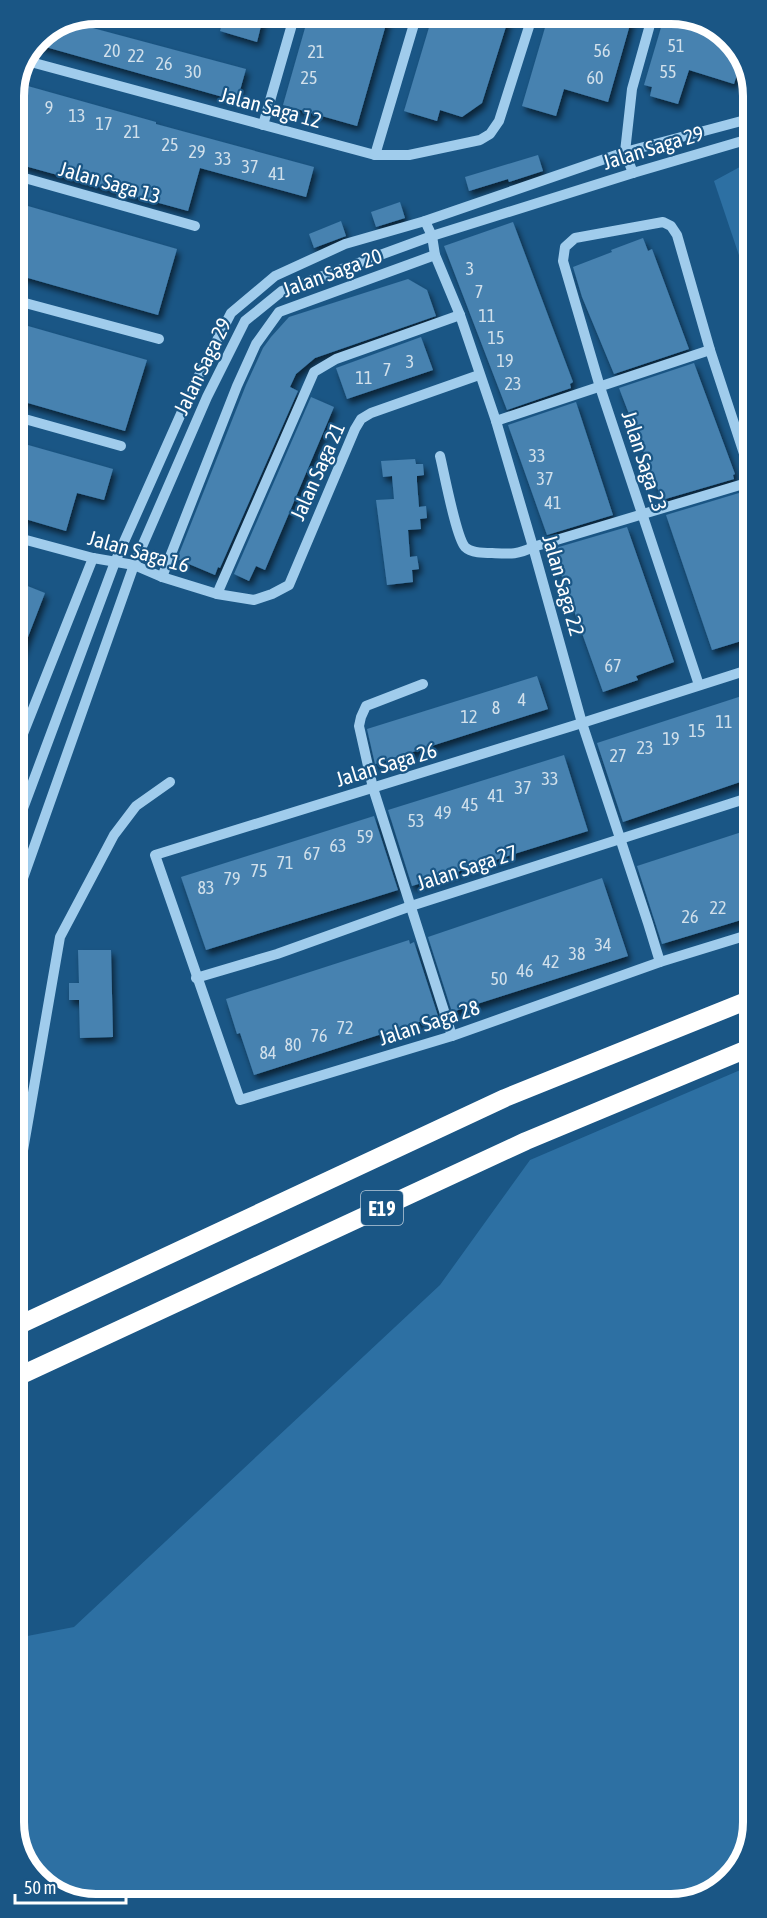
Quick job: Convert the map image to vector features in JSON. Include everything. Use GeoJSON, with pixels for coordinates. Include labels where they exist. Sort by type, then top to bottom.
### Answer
{"type":"FeatureCollection","features":[{"type":"Feature","properties":{"kind":"highway","name":"E19"},"geometry":{"type":"LineString","coordinates":[[24,1322],[505,1098],[743,1003]]}},
{"type":"Feature","properties":{"kind":"highway","name":"E19"},"geometry":{"type":"LineString","coordinates":[[24,1374],[526,1141],[743,1051]]}},
{"type":"Feature","properties":{"kind":"street"},"geometry":{"type":"LineString","coordinates":[[262,125],[292,24]]}},
{"type":"Feature","properties":{"kind":"street"},"geometry":{"type":"LineString","coordinates":[[375,155],[414,24]]}},
{"type":"Feature","properties":{"kind":"street","name":"Jalan Saga 12"},"geometry":{"type":"LineString","coordinates":[[32,62],[375,155],[409,155],[480,140],[490,134],[499,121],[530,24]]}},
{"type":"Feature","properties":{"kind":"street"},"geometry":{"type":"LineString","coordinates":[[633,172],[625,152],[632,89],[650,24]]}},
{"type":"Feature","properties":{"kind":"street","name":"Jalan Saga 29"},"geometry":{"type":"LineString","coordinates":[[24,806],[115,562],[192,388],[231,313],[275,276],[345,244],[425,221],[625,152],[743,121]]}},
{"type":"Feature","properties":{"kind":"street","name":"Jalan Saga 29"},"geometry":{"type":"LineString","coordinates":[[24,875],[134,566],[207,397],[245,321],[282,291],[432,236],[633,172],[743,142]]}},
{"type":"Feature","properties":{"kind":"street","name":"Jalan Saga 13"},"geometry":{"type":"LineString","coordinates":[[24,178],[195,226]]}},
{"type":"Feature","properties":{"kind":"street","name":"Jalan Saga 22"},"geometry":{"type":"LineString","coordinates":[[425,221],[432,236],[435,255],[460,315],[496,422],[582,723],[660,962]]}},
{"type":"Feature","properties":{"kind":"street","name":"Jalan Saga 23"},"geometry":{"type":"LineString","coordinates":[[699,685],[600,387],[563,261],[565,247],[575,238],[663,222],[672,226],[677,235],[710,350]]}},
{"type":"Feature","properties":{"kind":"street","name":"Jalan Saga 20"},"geometry":{"type":"LineString","coordinates":[[162,577],[237,386],[256,344],[279,312],[435,255]]}},
{"type":"Feature","properties":{"kind":"street"},"geometry":{"type":"LineString","coordinates":[[24,303],[159,339]]}},
{"type":"Feature","properties":{"kind":"street"},"geometry":{"type":"LineString","coordinates":[[217,594],[314,372],[336,359],[460,315]]}},
{"type":"Feature","properties":{"kind":"street"},"geometry":{"type":"LineString","coordinates":[[496,422],[710,350],[743,451]]}},
{"type":"Feature","properties":{"kind":"street","name":"Jalan Saga 21"},"geometry":{"type":"LineString","coordinates":[[254,600],[289,585],[361,419],[371,413],[479,375]]}},
{"type":"Feature","properties":{"kind":"street"},"geometry":{"type":"LineString","coordinates":[[24,419],[121,446]]}},
{"type":"Feature","properties":{"kind":"street"},"geometry":{"type":"LineString","coordinates":[[440,456],[459,532],[464,545],[472,551],[518,554],[533,547],[743,484]]}},
{"type":"Feature","properties":{"kind":"street","name":"Jalan Saga 16"},"geometry":{"type":"LineString","coordinates":[[24,539],[93,558],[134,566],[217,594],[254,600]]}},
{"type":"Feature","properties":{"kind":"street"},"geometry":{"type":"LineString","coordinates":[[24,730],[93,558]]}},
{"type":"Feature","properties":{"kind":"street","name":"Jalan Saga 26"},"geometry":{"type":"LineString","coordinates":[[196,978],[155,855],[743,671]]}},
{"type":"Feature","properties":{"kind":"street"},"geometry":{"type":"LineString","coordinates":[[423,684],[366,706],[358,726],[372,788],[452,1036]]}},
{"type":"Feature","properties":{"kind":"street"},"geometry":{"type":"LineString","coordinates":[[24,1145],[60,937],[114,835],[136,806],[170,782]]}},
{"type":"Feature","properties":{"kind":"street","name":"Jalan Saga 27"},"geometry":{"type":"LineString","coordinates":[[196,978],[277,954],[411,906],[743,800]]}},
{"type":"Feature","properties":{"kind":"street","name":"Jalan Saga 28"},"geometry":{"type":"LineString","coordinates":[[196,978],[240,1100],[452,1036],[660,962],[743,936]]}},
{"type":"Feature","properties":{"kind":"shaded area"},"geometry":{"type":"Polygon","coordinates":[[[743,165],[743,267],[714,181],[743,165]]]}},
{"type":"Feature","properties":{"kind":"shaded area"},"geometry":{"type":"Polygon","coordinates":[[[743,1069],[743,1822],[739,1845],[728,1866],[719,1876],[703,1887],[671,1894],[91,1894],[73,1890],[52,1879],[39,1866],[25,1836],[24,1637],[74,1627],[440,1285],[530,1160],[743,1069]]]}},
{"type":"Feature","properties":{"kind":"building"},"geometry":{"type":"Polygon","coordinates":[[[222,24],[262,24],[257,42],[220,31],[222,24]]]}},
{"type":"Feature","properties":{"kind":"building"},"geometry":{"type":"Polygon","coordinates":[[[306,24],[386,24],[357,126],[283,105],[306,24]]]}},
{"type":"Feature","properties":{"kind":"building"},"geometry":{"type":"Polygon","coordinates":[[[430,24],[507,24],[482,103],[462,117],[440,110],[437,121],[404,111],[430,24]]]}},
{"type":"Feature","properties":{"kind":"building"},"geometry":{"type":"Polygon","coordinates":[[[546,24],[630,24],[608,102],[564,89],[556,116],[522,106],[546,24]]]}},
{"type":"Feature","properties":{"kind":"building"},"geometry":{"type":"Polygon","coordinates":[[[662,24],[685,25],[707,34],[728,52],[738,71],[734,84],[689,70],[678,104],[650,96],[652,87],[644,85],[662,24]]]}},
{"type":"Feature","properties":{"kind":"building"},"geometry":{"type":"Polygon","coordinates":[[[82,25],[246,69],[237,101],[44,46],[68,29],[82,25]]]}},
{"type":"Feature","properties":{"kind":"building"},"geometry":{"type":"Polygon","coordinates":[[[25,85],[314,167],[306,197],[200,168],[188,211],[24,166],[25,85]]]}},
{"type":"Feature","properties":{"kind":"building"},"geometry":{"type":"Polygon","coordinates":[[[538,155],[543,171],[469,191],[465,177],[538,155]]]}},
{"type":"Feature","properties":{"kind":"building"},"geometry":{"type":"Polygon","coordinates":[[[400,202],[405,218],[376,227],[371,212],[400,202]]]}},
{"type":"Feature","properties":{"kind":"building"},"geometry":{"type":"Polygon","coordinates":[[[24,205],[177,249],[158,315],[24,277],[24,205]]]}},
{"type":"Feature","properties":{"kind":"building"},"geometry":{"type":"Polygon","coordinates":[[[341,221],[346,236],[314,248],[309,234],[341,221]]]}},
{"type":"Feature","properties":{"kind":"building"},"geometry":{"type":"Polygon","coordinates":[[[513,222],[573,382],[570,384],[571,388],[507,410],[444,246],[513,222]]]}},
{"type":"Feature","properties":{"kind":"building"},"geometry":{"type":"Polygon","coordinates":[[[643,238],[648,251],[652,249],[689,349],[614,374],[582,297],[573,267],[643,238]]]}},
{"type":"Feature","properties":{"kind":"building"},"geometry":{"type":"Polygon","coordinates":[[[408,279],[427,290],[436,316],[315,358],[296,374],[290,387],[298,391],[220,568],[218,567],[215,575],[177,559],[246,385],[263,348],[271,337],[289,317],[408,279]]]}},
{"type":"Feature","properties":{"kind":"building"},"geometry":{"type":"Polygon","coordinates":[[[24,325],[147,360],[125,431],[24,402],[24,325]]]}},
{"type":"Feature","properties":{"kind":"building"},"geometry":{"type":"Polygon","coordinates":[[[421,337],[433,370],[347,399],[336,368],[421,337]]]}},
{"type":"Feature","properties":{"kind":"building"},"geometry":{"type":"Polygon","coordinates":[[[694,363],[735,474],[734,479],[662,500],[619,388],[694,363]]]}},
{"type":"Feature","properties":{"kind":"building"},"geometry":{"type":"Polygon","coordinates":[[[311,397],[334,407],[265,570],[256,566],[249,581],[234,574],[311,397]]]}},
{"type":"Feature","properties":{"kind":"building"},"geometry":{"type":"Polygon","coordinates":[[[576,402],[613,515],[547,535],[508,425],[576,402]]]}},
{"type":"Feature","properties":{"kind":"building"},"geometry":{"type":"Polygon","coordinates":[[[24,444],[113,469],[104,500],[77,493],[66,531],[24,519],[24,444]]]}},
{"type":"Feature","properties":{"kind":"building"},"geometry":{"type":"Polygon","coordinates":[[[415,459],[416,464],[423,464],[424,475],[417,476],[417,482],[419,507],[426,506],[427,518],[420,519],[421,529],[408,530],[410,557],[417,556],[419,569],[412,570],[413,582],[387,585],[376,500],[394,499],[392,476],[383,477],[381,461],[415,459]]]}},
{"type":"Feature","properties":{"kind":"building"},"geometry":{"type":"Polygon","coordinates":[[[739,493],[743,505],[743,640],[712,650],[666,515],[739,493]]]}},
{"type":"Feature","properties":{"kind":"building"},"geometry":{"type":"Polygon","coordinates":[[[627,527],[674,662],[636,676],[638,680],[603,692],[552,549],[627,527]]]}},
{"type":"Feature","properties":{"kind":"building"},"geometry":{"type":"Polygon","coordinates":[[[24,585],[45,593],[24,647],[24,585]]]}},
{"type":"Feature","properties":{"kind":"building"},"geometry":{"type":"Polygon","coordinates":[[[537,676],[548,709],[375,764],[367,729],[537,676]]]}},
{"type":"Feature","properties":{"kind":"building"},"geometry":{"type":"Polygon","coordinates":[[[743,696],[743,781],[623,822],[597,743],[743,696]]]}},
{"type":"Feature","properties":{"kind":"building"},"geometry":{"type":"Polygon","coordinates":[[[564,755],[588,831],[412,886],[388,810],[564,755]]]}},
{"type":"Feature","properties":{"kind":"building"},"geometry":{"type":"Polygon","coordinates":[[[374,816],[398,890],[206,950],[181,877],[374,816]]]}},
{"type":"Feature","properties":{"kind":"building"},"geometry":{"type":"Polygon","coordinates":[[[743,832],[743,919],[662,944],[637,866],[743,832]]]}},
{"type":"Feature","properties":{"kind":"building"},"geometry":{"type":"Polygon","coordinates":[[[602,878],[628,956],[452,1012],[428,937],[602,878]]]}},
{"type":"Feature","properties":{"kind":"building"},"geometry":{"type":"Polygon","coordinates":[[[409,940],[410,944],[414,942],[438,1016],[254,1075],[226,999],[409,940]]]}},
{"type":"Feature","properties":{"kind":"building"},"geometry":{"type":"Polygon","coordinates":[[[78,950],[111,950],[113,1037],[80,1038],[79,1000],[69,1000],[69,983],[79,983],[78,950]]]}}]}
